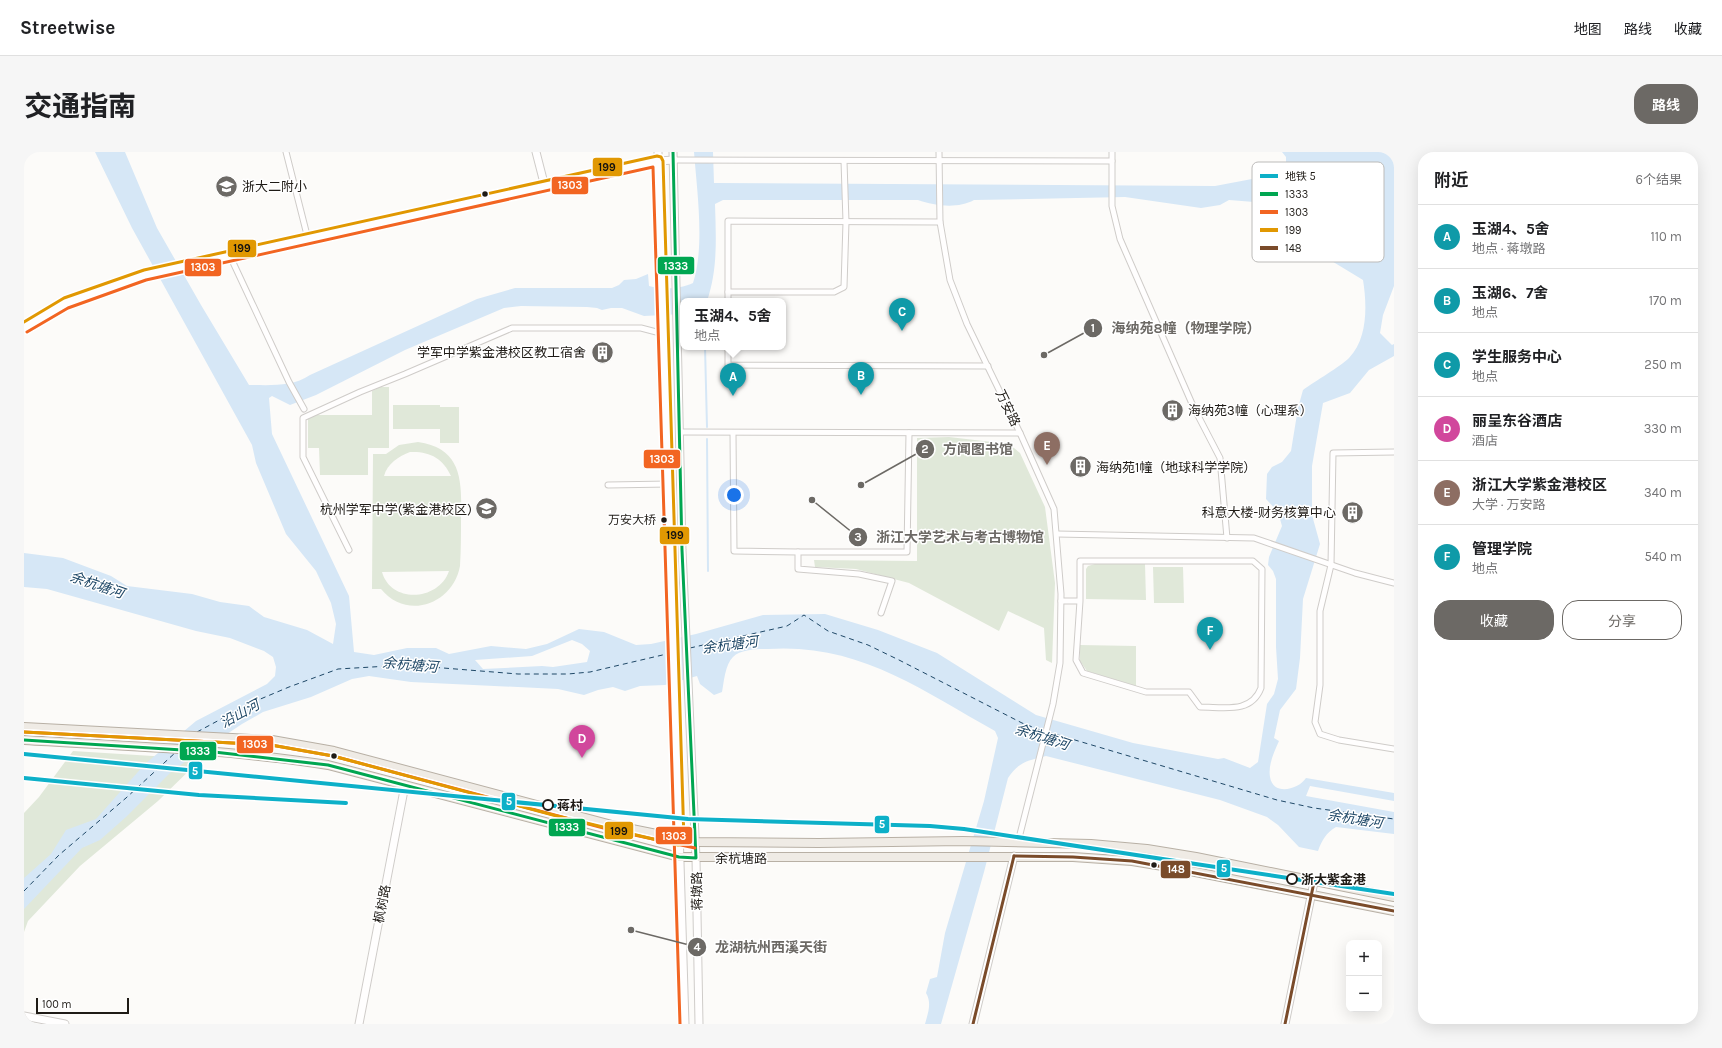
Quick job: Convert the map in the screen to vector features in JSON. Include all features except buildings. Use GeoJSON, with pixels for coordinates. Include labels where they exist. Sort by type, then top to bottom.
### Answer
{"type":"FeatureCollection","features":[{"type":"Feature","properties":{"kind":"main road"},"geometry":{"type":"LineString","coordinates":[[536,152],[545,187]]}},
{"type":"Feature","properties":{"kind":"main road"},"geometry":{"type":"LineString","coordinates":[[658,152],[669,484]]}},
{"type":"Feature","properties":{"kind":"main road"},"geometry":{"type":"LineString","coordinates":[[673,152],[679,432]]}},
{"type":"Feature","properties":{"kind":"main road"},"geometry":{"type":"LineString","coordinates":[[24,328],[66,303],[145,275],[658,161],[674,160]]}},
{"type":"Feature","properties":{"kind":"main road","name":"蒋墩路"},"geometry":{"type":"LineString","coordinates":[[679,432],[682,550],[696,842],[699,1024]]}},
{"type":"Feature","properties":{"kind":"main road","name":"蒋墩路"},"geometry":{"type":"LineString","coordinates":[[669,484],[685,1024]]}},
{"type":"Feature","properties":{"kind":"main road","name":"余杭塘路"},"geometry":{"type":"LineString","coordinates":[[24,727],[272,740],[334,751],[561,812],[679,840],[696,842],[820,843],[963,841],[1091,844],[1147,849],[1394,897]]}},
{"type":"Feature","properties":{"kind":"main road","name":"余杭塘路"},"geometry":{"type":"LineString","coordinates":[[24,740],[222,751],[274,756],[328,765],[679,857],[1073,856],[1132,861],[1394,911]]}},
{"type":"Feature","properties":{"kind":"main road","name":"枫树路"},"geometry":{"type":"LineString","coordinates":[[360,1024],[405,785]]}},
{"type":"Feature","properties":{"kind":"main road"},"geometry":{"type":"LineString","coordinates":[[973,1024],[1014,856]]}},
{"type":"Feature","properties":{"kind":"main road"},"geometry":{"type":"LineString","coordinates":[[1285,1024],[1314,882]]}},
{"type":"Feature","properties":{"kind":"main road"},"geometry":{"type":"LineString","coordinates":[[24,1016],[34,1021],[65,1024]]}},
{"type":"Feature","properties":{"kind":"street"},"geometry":{"type":"LineString","coordinates":[[286,152],[308,239]]}},
{"type":"Feature","properties":{"kind":"street","name":"万安路"},"geometry":{"type":"LineString","coordinates":[[939,152],[940,222],[950,280],[966,324],[1020,433],[1054,509],[1061,601],[1060,663],[1053,704],[1038,768],[1018,842]]}},
{"type":"Feature","properties":{"kind":"street"},"geometry":{"type":"LineString","coordinates":[[1112,152],[1112,206],[1120,239],[1193,406],[1220,458],[1227,538]]}},
{"type":"Feature","properties":{"kind":"street"},"geometry":{"type":"LineString","coordinates":[[674,160],[1112,161]]}},
{"type":"Feature","properties":{"kind":"street"},"geometry":{"type":"LineString","coordinates":[[728,292],[834,292],[844,287],[846,222],[844,161]]}},
{"type":"Feature","properties":{"kind":"street"},"geometry":{"type":"LineString","coordinates":[[728,298],[728,220],[940,222]]}},
{"type":"Feature","properties":{"kind":"street"},"geometry":{"type":"LineString","coordinates":[[230,256],[289,382],[304,409]]}},
{"type":"Feature","properties":{"kind":"street"},"geometry":{"type":"LineString","coordinates":[[349,550],[303,457],[303,418],[360,392],[512,328],[641,328],[664,334]]}},
{"type":"Feature","properties":{"kind":"street"},"geometry":{"type":"LineString","coordinates":[[728,350],[728,365],[988,366]]}},
{"type":"Feature","properties":{"kind":"street"},"geometry":{"type":"LineString","coordinates":[[679,432],[1020,433]]}},
{"type":"Feature","properties":{"kind":"street"},"geometry":{"type":"LineString","coordinates":[[733,433],[734,551],[798,552],[907,552],[909,433]]}},
{"type":"Feature","properties":{"kind":"street"},"geometry":{"type":"LineString","coordinates":[[1394,452],[1333,453],[1331,565],[1320,611],[1320,685],[1315,722],[1320,734],[1339,740],[1394,748]]}},
{"type":"Feature","properties":{"kind":"street"},"geometry":{"type":"LineString","coordinates":[[608,485],[669,484]]}},
{"type":"Feature","properties":{"kind":"street"},"geometry":{"type":"LineString","coordinates":[[1056,534],[1254,538],[1331,565],[1394,583]]}},
{"type":"Feature","properties":{"kind":"street"},"geometry":{"type":"LineString","coordinates":[[798,552],[798,569],[859,574],[892,581],[881,613]]}},
{"type":"Feature","properties":{"kind":"street"},"geometry":{"type":"LineString","coordinates":[[1253,560],[1262,569],[1261,688],[1258,698],[1250,704],[1236,707],[1200,707],[1189,692],[1146,692],[1083,673],[1076,660],[1080,601],[1080,561],[1253,560]]}},
{"type":"Feature","properties":{"kind":"street"},"geometry":{"type":"LineString","coordinates":[[1061,601],[1080,601]]}},
{"type":"Feature","properties":{"kind":"green space"},"geometry":{"type":"Polygon","coordinates":[[[380,387],[389,387],[389,448],[368,448],[368,475],[320,475],[319,448],[308,448],[308,419],[316,415],[372,415],[372,391],[380,387]]]}},
{"type":"Feature","properties":{"kind":"green space"},"geometry":{"type":"Polygon","coordinates":[[[393,405],[440,405],[440,407],[459,407],[459,443],[440,443],[440,429],[393,429],[393,405]]]}},
{"type":"Feature","properties":{"kind":"green space"},"geometry":{"type":"Polygon","coordinates":[[[949,437],[1009,444],[1020,453],[1045,507],[1055,583],[1052,663],[1046,660],[1044,628],[1008,611],[999,631],[909,583],[856,569],[815,567],[814,560],[917,561],[917,438],[949,437]]]}},
{"type":"Feature","properties":{"kind":"green space"},"geometry":{"type":"Polygon","coordinates":[[[418,442],[433,445],[443,451],[451,459],[456,468],[461,491],[460,566],[456,579],[448,590],[439,598],[428,604],[416,606],[403,604],[392,599],[381,589],[372,589],[373,454],[386,454],[399,445],[418,442]],[[410,452],[394,461],[384,476],[451,476],[440,460],[435,457],[429,454],[410,452]],[[449,571],[382,572],[387,582],[395,590],[405,594],[415,595],[426,593],[436,588],[444,581],[449,571]]]}},
{"type":"Feature","properties":{"kind":"green space"},"geometry":{"type":"Polygon","coordinates":[[[1095,564],[1145,564],[1146,600],[1086,599],[1086,569],[1088,566],[1095,564]]]}},
{"type":"Feature","properties":{"kind":"green space"},"geometry":{"type":"Polygon","coordinates":[[[1153,567],[1183,567],[1184,603],[1154,603],[1153,567]]]}},
{"type":"Feature","properties":{"kind":"green space"},"geometry":{"type":"Polygon","coordinates":[[[1080,645],[1136,646],[1136,686],[1087,671],[1080,661],[1080,645]]]}},
{"type":"Feature","properties":{"kind":"green space"},"geometry":{"type":"Polygon","coordinates":[[[73,751],[201,759],[158,801],[80,866],[28,921],[24,932],[24,813],[39,797],[73,751]]]}},
{"type":"Feature","properties":{"kind":"water"},"geometry":{"type":"Polygon","coordinates":[[[95,152],[125,152],[157,228],[249,385],[273,385],[296,382],[477,299],[515,288],[612,288],[619,285],[624,280],[636,279],[648,274],[649,286],[654,287],[677,288],[693,283],[699,253],[699,219],[694,152],[713,152],[714,183],[1215,186],[1252,179],[1252,202],[1229,200],[1220,205],[1201,208],[1125,197],[974,200],[954,206],[932,204],[918,200],[723,200],[715,204],[715,265],[708,298],[680,298],[680,314],[644,316],[622,308],[602,310],[587,307],[521,306],[504,308],[405,350],[316,395],[290,405],[272,396],[269,398],[272,434],[349,596],[354,652],[374,655],[407,648],[436,648],[449,654],[491,646],[526,649],[547,644],[579,629],[604,632],[636,645],[651,644],[696,634],[763,615],[825,614],[878,630],[937,653],[1036,715],[1133,743],[1218,759],[1224,758],[1250,768],[1258,762],[1267,704],[1274,694],[1278,679],[1276,647],[1276,579],[1273,571],[1268,565],[1269,557],[1282,526],[1278,512],[1266,499],[1267,474],[1272,467],[1282,462],[1291,451],[1298,408],[1303,390],[1345,362],[1360,341],[1365,321],[1363,280],[1333,262],[1384,262],[1384,162],[1286,162],[1286,157],[1282,152],[1394,152],[1394,286],[1383,315],[1380,333],[1392,345],[1394,344],[1394,356],[1369,370],[1350,393],[1323,403],[1312,466],[1312,515],[1320,544],[1303,599],[1300,658],[1296,689],[1280,710],[1274,738],[1279,741],[1272,759],[1270,777],[1272,783],[1281,789],[1297,786],[1306,778],[1394,793],[1394,801],[1310,786],[1306,796],[1394,812],[1394,834],[1336,827],[1325,837],[1318,851],[1299,847],[1278,825],[1267,817],[1220,800],[1046,756],[1024,762],[1012,772],[1008,778],[984,872],[941,1024],[925,1024],[929,1004],[926,993],[930,979],[937,977],[945,933],[984,801],[998,738],[995,731],[914,685],[860,661],[831,653],[801,649],[759,649],[740,652],[730,660],[724,678],[722,692],[714,695],[700,684],[697,676],[665,685],[640,686],[625,691],[613,687],[584,695],[558,689],[411,682],[369,676],[352,679],[311,697],[263,712],[242,724],[173,770],[126,817],[100,840],[82,848],[24,909],[24,878],[51,854],[66,830],[96,819],[145,764],[196,721],[267,684],[275,676],[276,667],[273,657],[264,651],[230,638],[196,631],[47,589],[24,587],[24,553],[63,558],[111,576],[127,586],[192,594],[220,602],[249,606],[264,617],[307,630],[333,644],[336,624],[331,603],[316,571],[286,534],[256,463],[252,445],[132,228],[95,152]],[[572,640],[532,656],[475,660],[483,669],[542,666],[553,667],[587,662],[590,651],[582,644],[572,640]]]}},
{"type":"Feature","properties":{"kind":"waterway"},"geometry":{"type":"LineString","coordinates":[[705,350],[707,427]]}},
{"type":"Feature","properties":{"kind":"waterway"},"geometry":{"type":"LineString","coordinates":[[707,439],[708,571]]}},
{"type":"Feature","properties":{"kind":"ferry route"},"geometry":{"type":"LineString","coordinates":[[690,648],[787,626],[804,615],[828,631],[868,645],[1022,723],[1043,731]]}},
{"type":"Feature","properties":{"kind":"ferry route"},"geometry":{"type":"LineString","coordinates":[[676,651],[683,649]]}},
{"type":"Feature","properties":{"kind":"ferry route"},"geometry":{"type":"LineString","coordinates":[[197,732],[251,703],[338,669],[406,665],[518,674],[568,674],[590,672],[671,653]]}},
{"type":"Feature","properties":{"kind":"ferry route"},"geometry":{"type":"LineString","coordinates":[[1048,732],[1277,800],[1314,808],[1394,819]]}},
{"type":"Feature","properties":{"kind":"ferry route"},"geometry":{"type":"LineString","coordinates":[[183,746],[189,740]]}},
{"type":"Feature","properties":{"kind":"ferry route"},"geometry":{"type":"LineString","coordinates":[[24,891],[59,855],[126,798],[176,752]]}},
{"type":"Feature","properties":{"kind":"metro line","name":"5"},"geometry":{"type":"LineString","coordinates":[[24,754],[688,819],[930,826],[964,829],[1394,894]]}},
{"type":"Feature","properties":{"kind":"metro line","name":"5"},"geometry":{"type":"LineString","coordinates":[[24,778],[199,795],[346,803]]}},
{"type":"Feature","properties":{"kind":"transit line","name":"1333"},"geometry":{"type":"LineString","coordinates":[[24,740],[214,752],[328,765],[679,857],[696,858],[682,550],[673,152]]}},
{"type":"Feature","properties":{"kind":"transit line","name":"199"},"geometry":{"type":"LineString","coordinates":[[24,322],[64,298],[144,270],[657,156],[661,157],[663,161],[684,841],[682,844],[678,845],[553,815],[333,756],[271,745],[24,732]]}},
{"type":"Feature","properties":{"kind":"transit line","name":"1303"},"geometry":{"type":"LineString","coordinates":[[27,332],[68,308],[146,280],[653,167],[680,1024]]}},
{"type":"Feature","properties":{"kind":"transit line","name":"1303"},"geometry":{"type":"LineString","coordinates":[[24,732],[271,745],[333,756],[611,830],[695,848]]}},
{"type":"Feature","properties":{"kind":"transit line","name":"148"},"geometry":{"type":"LineString","coordinates":[[1014,856],[1073,857],[1132,861],[1394,911]]}},
{"type":"Feature","properties":{"kind":"transit line","name":"148"},"geometry":{"type":"LineString","coordinates":[[973,1024],[1014,856]]}},
{"type":"Feature","properties":{"kind":"transit line","name":"148"},"geometry":{"type":"LineString","coordinates":[[1285,1024],[1314,882]]}},
{"type":"Feature","properties":{"kind":"place","name":"浙大二附小"},"geometry":{"type":"Point","coordinates":[226,186]}},
{"type":"Feature","properties":{"kind":"place","name":"学生服务中心"},"geometry":{"type":"Point","coordinates":[902,331]}},
{"type":"Feature","properties":{"kind":"place","name":"学军中学紫金港校区教工宿舍"},"geometry":{"type":"Point","coordinates":[602,352]}},
{"type":"Feature","properties":{"kind":"place","name":"海纳苑8幢（物理学院）"},"geometry":{"type":"Point","coordinates":[1044,355]}},
{"type":"Feature","properties":{"kind":"place","name":"玉湖6、7舍"},"geometry":{"type":"Point","coordinates":[861,395]}},
{"type":"Feature","properties":{"kind":"place","name":"玉湖4、5舍"},"geometry":{"type":"Point","coordinates":[733,396]}},
{"type":"Feature","properties":{"kind":"place","name":"海纳苑3幢（心理系）"},"geometry":{"type":"Point","coordinates":[1173,410]}},
{"type":"Feature","properties":{"kind":"place","name":"浙江大学紫金港校区"},"geometry":{"type":"Point","coordinates":[1047,465]}},
{"type":"Feature","properties":{"kind":"place","name":"海纳苑1幢（地球科学学院）"},"geometry":{"type":"Point","coordinates":[1081,467]}},
{"type":"Feature","properties":{"kind":"place","name":"方闻图书馆"},"geometry":{"type":"Point","coordinates":[861,485]}},
{"type":"Feature","properties":{"kind":"place","name":"浙江大学艺术与考古博物馆"},"geometry":{"type":"Point","coordinates":[812,500]}},
{"type":"Feature","properties":{"kind":"place","name":"杭州学军中学(紫金港校区)"},"geometry":{"type":"Point","coordinates":[487,509]}},
{"type":"Feature","properties":{"kind":"place","name":"科意大楼-财务核算中心"},"geometry":{"type":"Point","coordinates":[1352,512]}},
{"type":"Feature","properties":{"kind":"place","name":"万安大桥"},"geometry":{"type":"Point","coordinates":[664,520]}},
{"type":"Feature","properties":{"kind":"place","name":"管理学院"},"geometry":{"type":"Point","coordinates":[1210,650]}},
{"type":"Feature","properties":{"kind":"place","name":"丽呈东谷酒店"},"geometry":{"type":"Point","coordinates":[582,758]}},
{"type":"Feature","properties":{"kind":"place","name":"蒋村"},"geometry":{"type":"Point","coordinates":[548,805]}},
{"type":"Feature","properties":{"kind":"place","name":"浙大紫金港"},"geometry":{"type":"Point","coordinates":[1292,879]}},
{"type":"Feature","properties":{"kind":"place","name":"龙湖杭州西溪天街"},"geometry":{"type":"Point","coordinates":[631,930]}},
{"type":"Feature","properties":{"kind":"water label","name":"余杭塘河"},"geometry":{"type":"Point","coordinates":[97,585]}},
{"type":"Feature","properties":{"kind":"water label","name":"余杭塘河"},"geometry":{"type":"Point","coordinates":[730,645]}},
{"type":"Feature","properties":{"kind":"water label","name":"余杭塘河"},"geometry":{"type":"Point","coordinates":[410,665]}},
{"type":"Feature","properties":{"kind":"water label","name":"沿山河"},"geometry":{"type":"Point","coordinates":[240,714]}},
{"type":"Feature","properties":{"kind":"water label","name":"余杭塘河"},"geometry":{"type":"Point","coordinates":[1042,737]}},
{"type":"Feature","properties":{"kind":"water label","name":"余杭塘河"},"geometry":{"type":"Point","coordinates":[1355,819]}}]}
